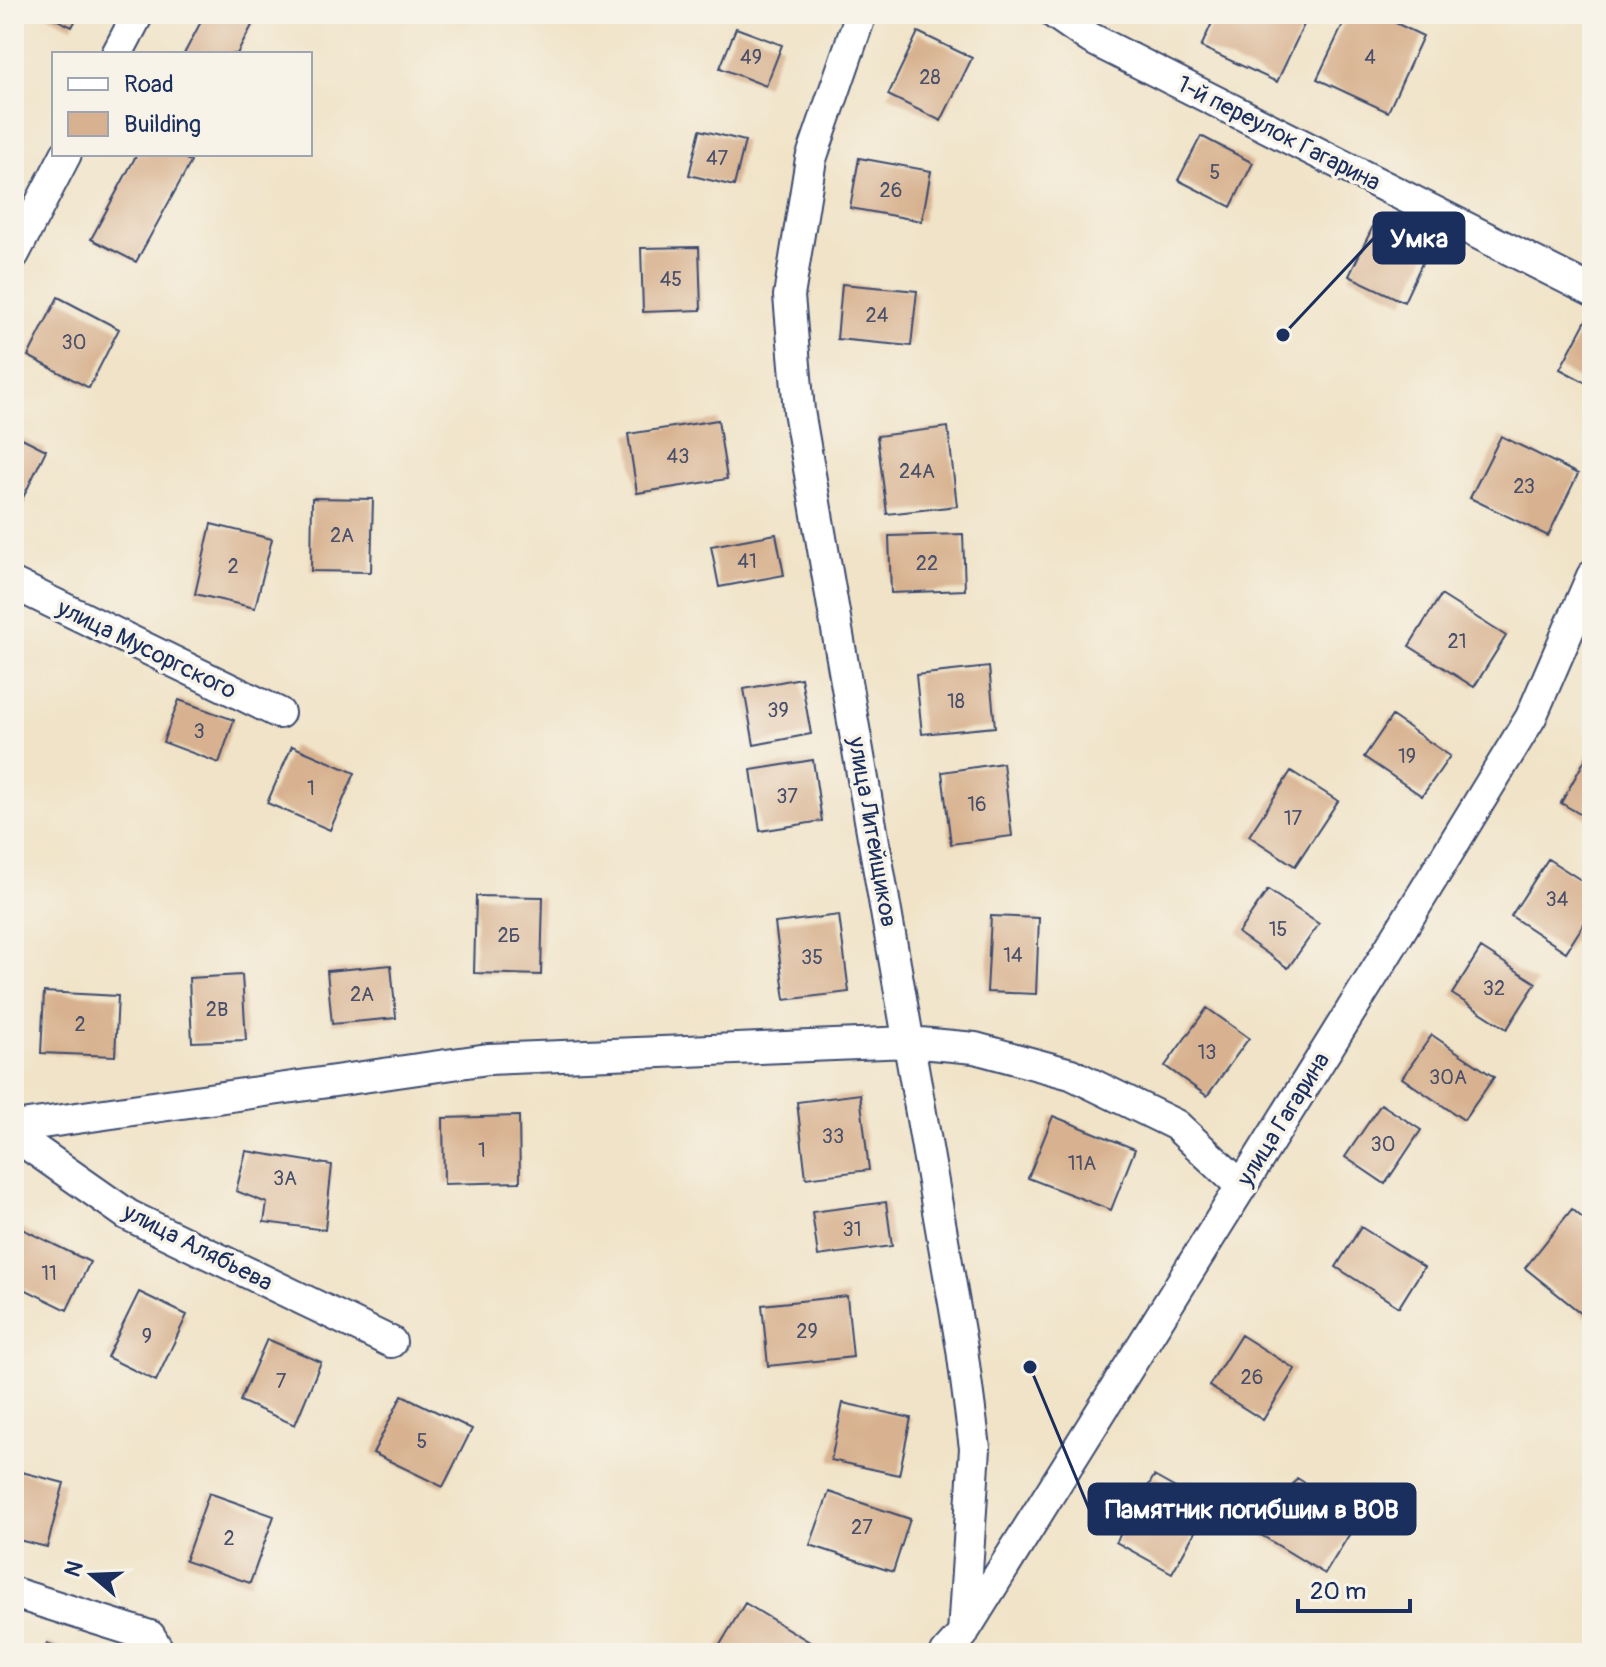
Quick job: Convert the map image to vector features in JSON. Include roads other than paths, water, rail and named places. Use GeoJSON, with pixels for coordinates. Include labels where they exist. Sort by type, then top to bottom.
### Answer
{"type":"FeatureCollection","features":[{"type":"Feature","properties":{"kind":"street"},"geometry":{"type":"LineString","coordinates":[[118,52],[138,14]]}},
{"type":"Feature","properties":{"kind":"street","name":"улица Литейщиков"},"geometry":{"type":"LineString","coordinates":[[861,14],[811,159],[789,296],[799,411],[962,1349],[975,1448],[956,1647]]}},
{"type":"Feature","properties":{"kind":"street","name":"1-й переулок Гагарина"},"geometry":{"type":"LineString","coordinates":[[1055,14],[1090,38],[1592,291]]}},
{"type":"Feature","properties":{"kind":"street"},"geometry":{"type":"LineString","coordinates":[[14,254],[65,156]]}},
{"type":"Feature","properties":{"kind":"street","name":"улица Гагарина"},"geometry":{"type":"LineString","coordinates":[[956,1647],[1531,717],[1592,576]]}},
{"type":"Feature","properties":{"kind":"street","name":"улица Мусоргского"},"geometry":{"type":"LineString","coordinates":[[14,584],[279,713]]}},
{"type":"Feature","properties":{"kind":"street"},"geometry":{"type":"LineString","coordinates":[[14,1127],[488,1059],[909,1042],[975,1048],[1071,1074],[1176,1125],[1241,1186]]}},
{"type":"Feature","properties":{"kind":"street","name":"улица Алябьева"},"geometry":{"type":"LineString","coordinates":[[14,1135],[128,1215],[391,1342]]}},
{"type":"Feature","properties":{"kind":"street"},"geometry":{"type":"LineString","coordinates":[[14,1593],[150,1636],[160,1653]]}},
{"type":"Feature","properties":{"kind":"place","name":"Умка"},"geometry":{"type":"Point","coordinates":[1283,335]}},
{"type":"Feature","properties":{"kind":"place","name":"Памятник погибшим в ВОВ"},"geometry":{"type":"Point","coordinates":[1030,1367]}}]}
